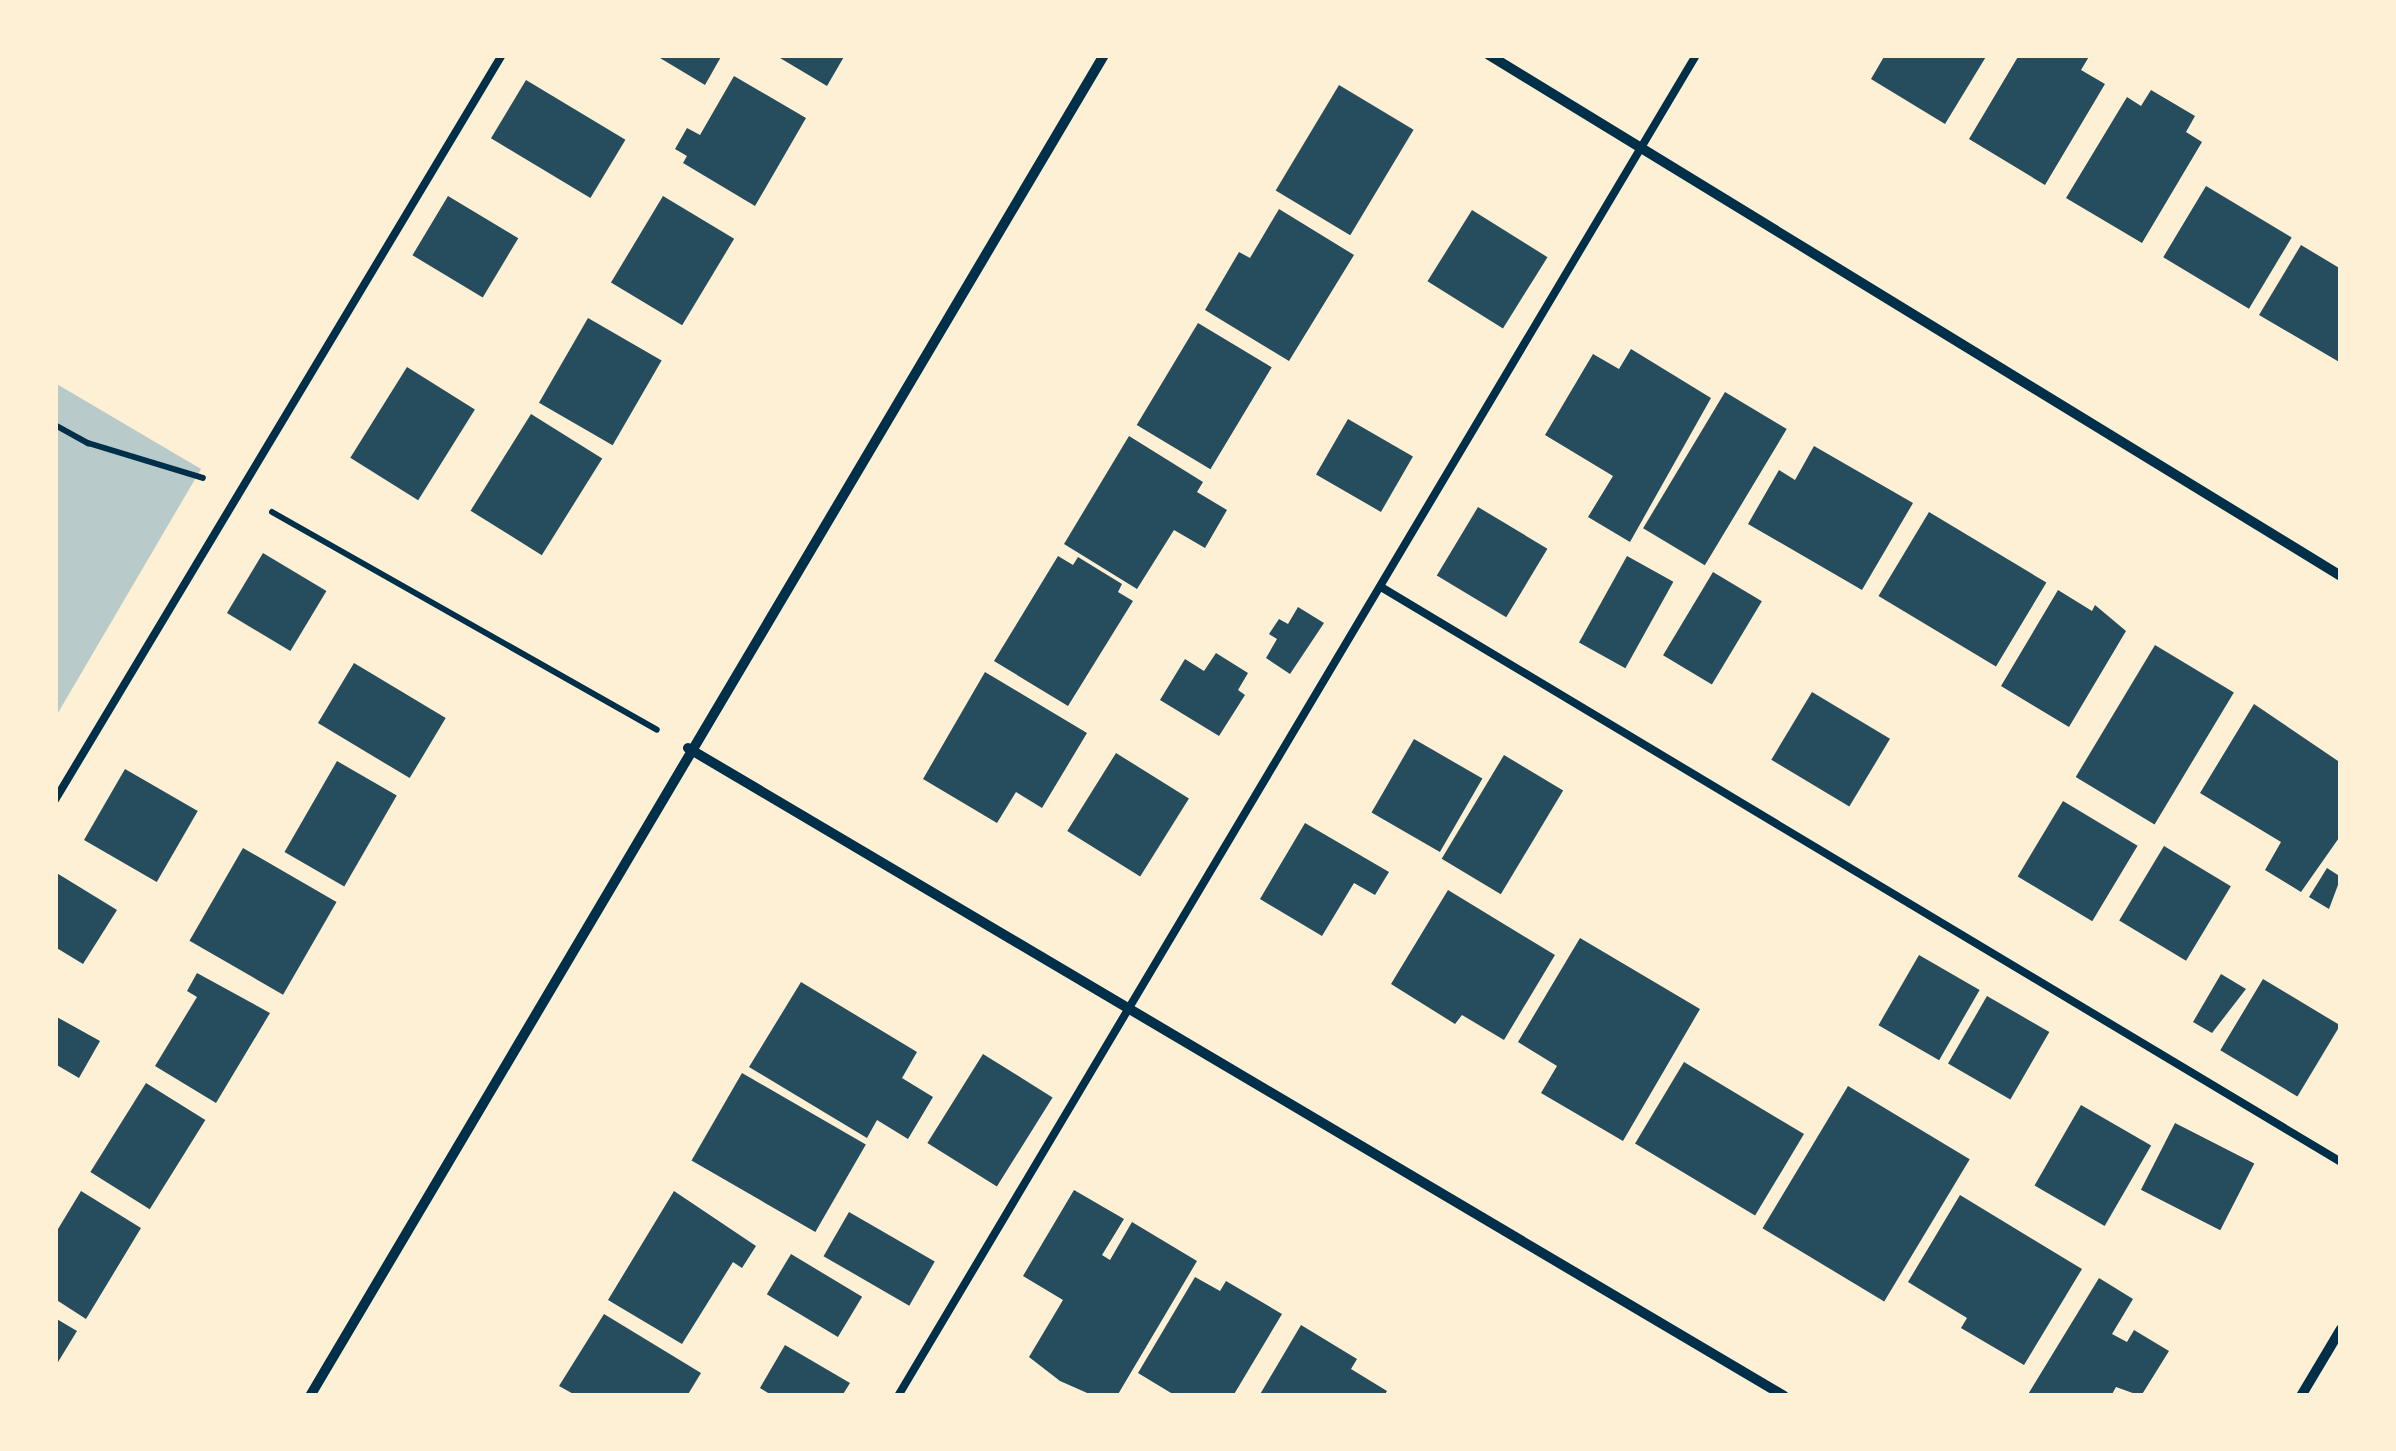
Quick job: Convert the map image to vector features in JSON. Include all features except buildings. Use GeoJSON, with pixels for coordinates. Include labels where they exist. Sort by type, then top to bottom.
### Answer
{"type":"FeatureCollection","features":[{"type":"Feature","properties":{"kind":"street"},"geometry":{"type":"LineString","coordinates":[[310,1396],[688,748],[1104,55]]}},
{"type":"Feature","properties":{"kind":"street"},"geometry":{"type":"LineString","coordinates":[[1490,55],[2341,576]]}},
{"type":"Feature","properties":{"kind":"street"},"geometry":{"type":"LineString","coordinates":[[688,748],[1784,1396]]}},
{"type":"Feature","properties":{"kind":"street"},"geometry":{"type":"LineString","coordinates":[[2301,1396],[2341,1329]]}},
{"type":"Feature","properties":{"kind":"lane"},"geometry":{"type":"LineString","coordinates":[[55,800],[502,55]]}},
{"type":"Feature","properties":{"kind":"lane"},"geometry":{"type":"LineString","coordinates":[[898,1396],[1133,1008],[1696,55]]}},
{"type":"Feature","properties":{"kind":"lane"},"geometry":{"type":"LineString","coordinates":[[1381,587],[2341,1162]]}},
{"type":"Feature","properties":{"kind":"path"},"geometry":{"type":"LineString","coordinates":[[55,424],[88,442],[238,492],[688,748]]}},
{"type":"Feature","properties":{"kind":"shaded area"},"geometry":{"type":"Polygon","coordinates":[[[55,383],[201,469],[55,718],[55,383]]]}}]}
